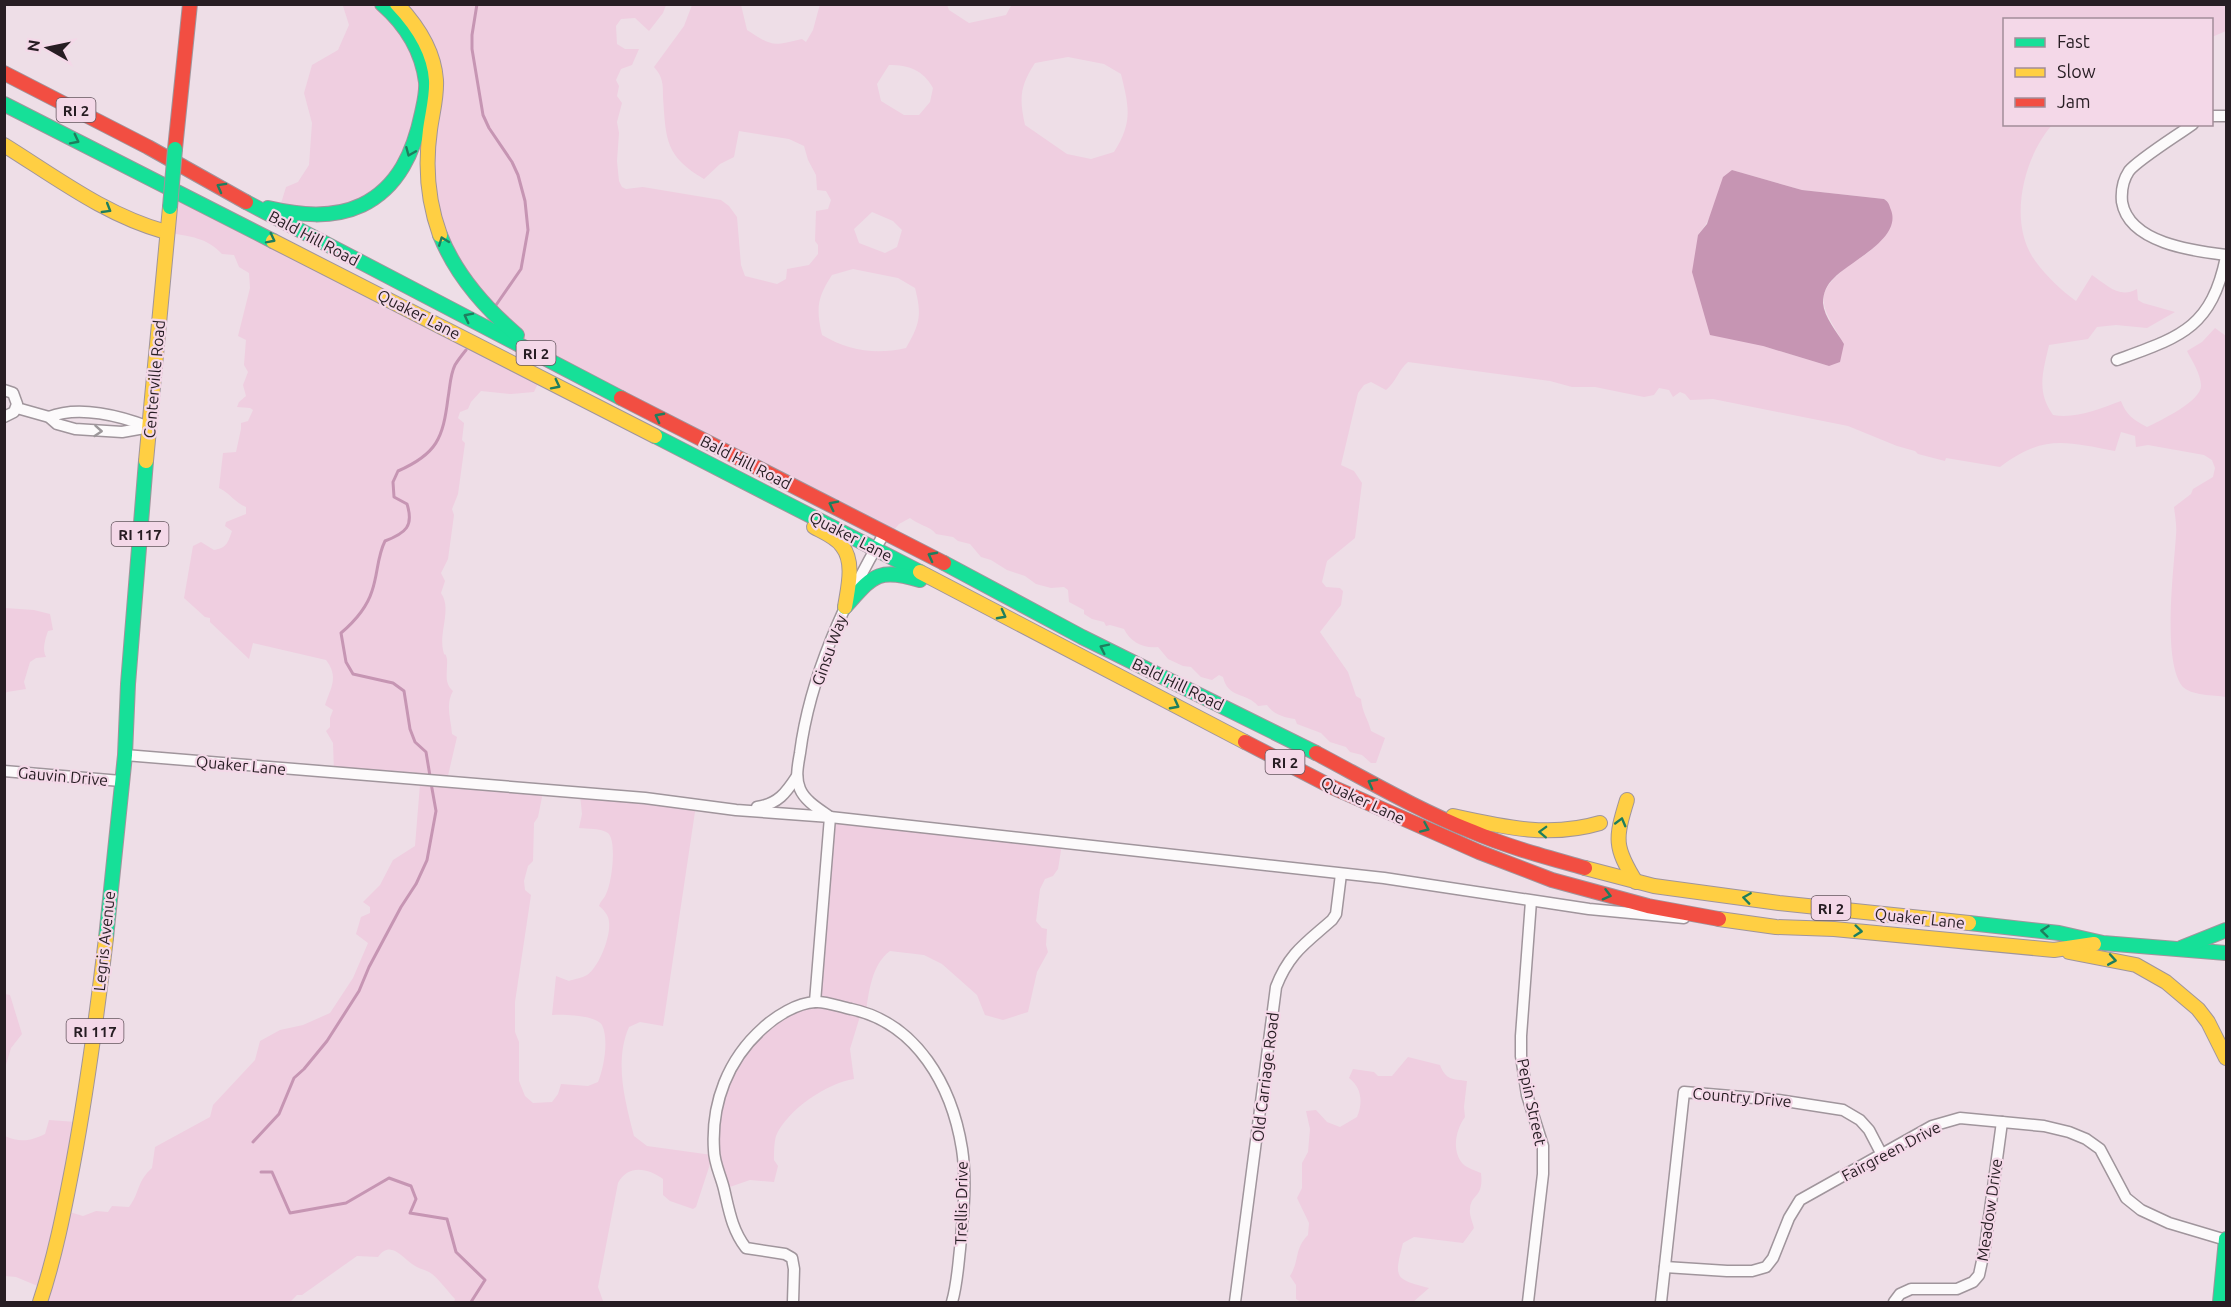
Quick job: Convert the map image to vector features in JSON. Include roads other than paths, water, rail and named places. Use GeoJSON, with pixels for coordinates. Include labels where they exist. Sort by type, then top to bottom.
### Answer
{"type":"FeatureCollection","features":[{"type":"Feature","properties":{"kind":"main road","name":"Centerville Road"},"geometry":{"type":"LineString","coordinates":[[124,755],[128,677],[166,232],[190,4]]}},
{"type":"Feature","properties":{"kind":"main road"},"geometry":{"type":"LineString","coordinates":[[252,205],[299,215],[335,214],[355,208],[375,198],[399,175],[418,134],[426,82],[416,46],[408,32],[382,4]]}},
{"type":"Feature","properties":{"kind":"main road"},"geometry":{"type":"LineString","coordinates":[[397,4],[426,42],[436,81],[429,137],[428,177],[433,213],[445,248],[466,284],[490,312],[558,364]]}},
{"type":"Feature","properties":{"kind":"main road","name":"Bald Hill Road"},"geometry":{"type":"LineString","coordinates":[[4,73],[148,147],[252,205],[696,437],[885,532],[1082,637],[1281,735],[1424,810],[1470,831],[1526,852],[1561,862]]}},
{"type":"Feature","properties":{"kind":"main road","name":"Quaker Lane"},"geometry":{"type":"LineString","coordinates":[[4,104],[733,475],[1332,787],[1479,852],[1552,880],[1648,906],[1716,919],[1776,927],[1833,929],[2054,950],[2103,943]]}},
{"type":"Feature","properties":{"kind":"main road"},"geometry":{"type":"LineString","coordinates":[[4,145],[117,216],[142,227],[166,232]]}},
{"type":"Feature","properties":{"kind":"main road"},"geometry":{"type":"LineString","coordinates":[[733,475],[841,544],[848,556],[849,570],[845,607]]}},
{"type":"Feature","properties":{"kind":"main road"},"geometry":{"type":"LineString","coordinates":[[845,607],[869,580],[882,572],[899,573],[968,597]]}},
{"type":"Feature","properties":{"kind":"main road","name":"Legris Avenue"},"geometry":{"type":"LineString","coordinates":[[40,1302],[66,1201],[87,1091],[95,1038],[124,755]]}},
{"type":"Feature","properties":{"kind":"main road"},"geometry":{"type":"LineString","coordinates":[[1627,800],[1618,829],[1617,842],[1619,855],[1636,882]]}},
{"type":"Feature","properties":{"kind":"main road"},"geometry":{"type":"LineString","coordinates":[[1424,810],[1504,827],[1546,833],[1600,823]]}},
{"type":"Feature","properties":{"kind":"main road","name":"Quaker Lane"},"geometry":{"type":"LineString","coordinates":[[1561,862],[1636,882],[1779,903],[2059,933],[2103,943],[2226,953]]}},
{"type":"Feature","properties":{"kind":"main road"},"geometry":{"type":"LineString","coordinates":[[1776,927],[1779,903]]}},
{"type":"Feature","properties":{"kind":"main road"},"geometry":{"type":"LineString","coordinates":[[2178,949],[2226,930]]}},
{"type":"Feature","properties":{"kind":"main road"},"geometry":{"type":"LineString","coordinates":[[2054,950],[2127,963],[2155,975],[2198,1008],[2208,1022],[2226,1058]]}},
{"type":"Feature","properties":{"kind":"main road"},"geometry":{"type":"LineString","coordinates":[[2220,1302],[2226,1240]]}},
{"type":"Feature","properties":{"kind":"street"},"geometry":{"type":"LineString","coordinates":[[2117,360],[2163,344],[2196,321],[2211,305],[2222,275],[2226,256],[2192,251],[2154,238],[2134,224],[2123,208],[2123,186],[2131,169],[2190,126]]}},
{"type":"Feature","properties":{"kind":"street"},"geometry":{"type":"LineString","coordinates":[[4,390],[10,391],[15,396],[16,408],[11,415],[4,417]]}},
{"type":"Feature","properties":{"kind":"street"},"geometry":{"type":"LineString","coordinates":[[16,408],[49,417],[57,424],[75,429],[122,432],[150,427]]}},
{"type":"Feature","properties":{"kind":"street"},"geometry":{"type":"LineString","coordinates":[[49,417],[74,412],[123,416],[150,427]]}},
{"type":"Feature","properties":{"kind":"street","name":"Ginsu Way"},"geometry":{"type":"LineString","coordinates":[[742,809],[777,801],[797,776],[809,704],[845,607],[885,532]]}},
{"type":"Feature","properties":{"kind":"street","name":"Quaker Lane"},"geometry":{"type":"LineString","coordinates":[[124,755],[645,798],[830,817],[1341,874],[1666,918],[1716,919]]}},
{"type":"Feature","properties":{"kind":"street","name":"Gauvin Drive"},"geometry":{"type":"LineString","coordinates":[[4,771],[121,782]]}},
{"type":"Feature","properties":{"kind":"street"},"geometry":{"type":"LineString","coordinates":[[793,1302],[792,1258],[785,1254],[746,1248],[739,1239],[732,1223],[714,1151],[715,1118],[721,1088],[729,1070],[749,1041],[773,1019],[791,1009],[815,1002],[830,817],[804,796],[797,776]]}},
{"type":"Feature","properties":{"kind":"street","name":"Old Carriage Road"},"geometry":{"type":"LineString","coordinates":[[1235,1302],[1276,987],[1282,971],[1296,950],[1336,914],[1341,874]]}},
{"type":"Feature","properties":{"kind":"street","name":"Pepin Street"},"geometry":{"type":"LineString","coordinates":[[1528,1302],[1543,1174],[1543,1146],[1527,1095],[1521,1056],[1531,901]]}},
{"type":"Feature","properties":{"kind":"street","name":"Trellis Drive"},"geometry":{"type":"LineString","coordinates":[[815,1002],[884,1019],[920,1050],[941,1084],[957,1127],[964,1172],[962,1227],[952,1302]]}},
{"type":"Feature","properties":{"kind":"street","name":"Country Drive"},"geometry":{"type":"LineString","coordinates":[[1661,1302],[1684,1092],[1789,1102],[1843,1110],[1860,1120],[1869,1130],[1881,1154]]}},
{"type":"Feature","properties":{"kind":"street","name":"Fairgreen Drive"},"geometry":{"type":"LineString","coordinates":[[1665,1267],[1752,1271],[1766,1267],[1773,1258],[1789,1218],[1800,1200],[1945,1121],[1960,1118],[2044,1126],[2086,1139],[2100,1149],[2126,1198],[2141,1210],[2169,1223],[2226,1240]]}},
{"type":"Feature","properties":{"kind":"street","name":"Meadow Drive"},"geometry":{"type":"LineString","coordinates":[[1894,1302],[1900,1294],[1911,1289],[1957,1289],[1973,1282],[1978,1275],[1985,1247],[2002,1122]]}},
{"type":"Feature","properties":{"kind":"waterway"},"geometry":{"type":"LineString","coordinates":[[477,4],[472,49],[483,115],[518,175],[525,201],[528,230],[521,269],[494,308]]}},
{"type":"Feature","properties":{"kind":"waterway"},"geometry":{"type":"LineString","coordinates":[[430,776],[426,752],[415,742],[410,729],[404,691],[393,683],[353,674],[346,662],[341,633],[360,614],[370,597],[385,541],[403,532],[409,523],[407,504],[394,497],[393,482],[398,471],[422,458],[436,443],[444,424],[453,369],[466,350]]}},
{"type":"Feature","properties":{"kind":"waterway"},"geometry":{"type":"LineString","coordinates":[[253,1142],[279,1114],[294,1078],[327,1041],[359,991],[369,967],[416,884],[427,860],[436,811],[431,783]]}},
{"type":"Feature","properties":{"kind":"waterway"},"geometry":{"type":"LineString","coordinates":[[261,1172],[272,1172],[290,1213],[346,1203],[389,1178],[411,1186],[416,1199],[410,1213],[447,1219],[456,1252],[485,1280],[471,1302]]}}]}
